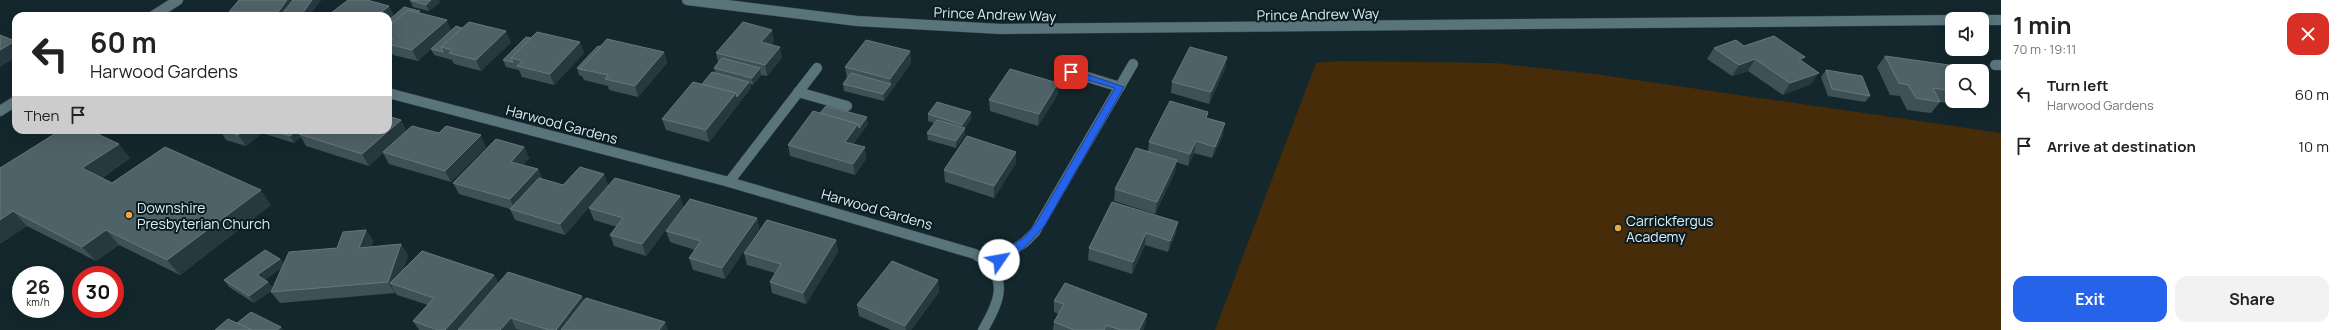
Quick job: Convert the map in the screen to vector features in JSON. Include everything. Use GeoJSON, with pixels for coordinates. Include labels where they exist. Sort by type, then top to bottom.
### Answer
{"type":"FeatureCollection","features":[{"type":"Feature","properties":{"kind":"street"},"geometry":{"type":"LineString","coordinates":[[159,12],[178,0]]}},
{"type":"Feature","properties":{"kind":"street","name":"Prince Andrew Way"},"geometry":{"type":"LineString","coordinates":[[687,0],[733,3],[857,21],[1001,29],[1945,20]]}},
{"type":"Feature","properties":{"kind":"street"},"geometry":{"type":"LineString","coordinates":[[1989,20],[2001,20]]}},
{"type":"Feature","properties":{"kind":"street"},"geometry":{"type":"LineString","coordinates":[[983,330],[995,309],[1000,291],[998,278],[991,265],[1025,242],[1035,232],[1133,64]]}},
{"type":"Feature","properties":{"kind":"street"},"geometry":{"type":"LineString","coordinates":[[729,182],[817,68]]}},
{"type":"Feature","properties":{"kind":"street"},"geometry":{"type":"LineString","coordinates":[[1071,72],[1120,87]]}},
{"type":"Feature","properties":{"kind":"street"},"geometry":{"type":"LineString","coordinates":[[798,92],[847,106]]}},
{"type":"Feature","properties":{"kind":"street","name":"Harwood Gardens"},"geometry":{"type":"LineString","coordinates":[[392,94],[729,182],[968,251],[982,257],[991,265]]}},
{"type":"Feature","properties":{"kind":"street"},"geometry":{"type":"LineString","coordinates":[[0,111],[12,104]]}},
{"type":"Feature","properties":{"kind":"shaded area","name":"Carrickfergus Academy"},"geometry":{"type":"Polygon","coordinates":[[[1339,61],[1495,63],[1595,74],[2001,133],[2001,330],[1215,330],[1316,63],[1339,61]]]}},
{"type":"Feature","properties":{"kind":"building"},"geometry":{"type":"Polygon","coordinates":[[[239,0],[287,0],[278,12],[229,12],[239,0]]]}},
{"type":"Feature","properties":{"kind":"building"},"geometry":{"type":"Polygon","coordinates":[[[293,0],[312,0],[303,12],[284,12],[293,0]]]}},
{"type":"Feature","properties":{"kind":"building"},"geometry":{"type":"Polygon","coordinates":[[[348,0],[367,0],[389,6],[382,12],[332,12],[348,0]]]}},
{"type":"Feature","properties":{"kind":"building"},"geometry":{"type":"Polygon","coordinates":[[[410,0],[431,0],[426,5],[410,0]]]}},
{"type":"Feature","properties":{"kind":"building"},"geometry":{"type":"Polygon","coordinates":[[[404,7],[420,11],[418,13],[408,10],[392,24],[392,18],[404,7]]]}},
{"type":"Feature","properties":{"kind":"building"},"geometry":{"type":"Polygon","coordinates":[[[408,10],[447,20],[412,50],[392,45],[392,24],[408,10]]]}},
{"type":"Feature","properties":{"kind":"building"},"geometry":{"type":"Polygon","coordinates":[[[469,22],[506,31],[476,60],[449,53],[452,50],[441,47],[469,22]]]}},
{"type":"Feature","properties":{"kind":"building"},"geometry":{"type":"Polygon","coordinates":[[[743,22],[772,30],[761,42],[780,47],[765,65],[716,53],[743,22]]]}},
{"type":"Feature","properties":{"kind":"building"},"geometry":{"type":"Polygon","coordinates":[[[456,26],[462,28],[441,47],[443,52],[431,49],[456,26]]]}},
{"type":"Feature","properties":{"kind":"building"},"geometry":{"type":"Polygon","coordinates":[[[537,32],[580,42],[550,74],[517,66],[523,61],[511,58],[537,32]]]}},
{"type":"Feature","properties":{"kind":"building"},"geometry":{"type":"Polygon","coordinates":[[[0,35],[12,40],[12,43],[0,50],[0,35]]]}},
{"type":"Feature","properties":{"kind":"building"},"geometry":{"type":"Polygon","coordinates":[[[1774,36],[1805,57],[1799,59],[1819,73],[1790,83],[1755,59],[1739,65],[1714,48],[1736,40],[1744,46],[1774,36]]]}},
{"type":"Feature","properties":{"kind":"building"},"geometry":{"type":"Polygon","coordinates":[[[526,37],[531,38],[511,58],[513,62],[503,60],[526,37]]]}},
{"type":"Feature","properties":{"kind":"building"},"geometry":{"type":"Polygon","coordinates":[[[607,39],[664,52],[635,86],[605,79],[608,75],[580,69],[607,39]]]}},
{"type":"Feature","properties":{"kind":"building"},"geometry":{"type":"Polygon","coordinates":[[[866,40],[910,51],[890,79],[845,67],[866,40]]]}},
{"type":"Feature","properties":{"kind":"building"},"geometry":{"type":"Polygon","coordinates":[[[598,46],[601,47],[580,69],[577,68],[598,46]]]}},
{"type":"Feature","properties":{"kind":"building"},"geometry":{"type":"Polygon","coordinates":[[[1190,47],[1227,57],[1211,92],[1172,82],[1190,47]]]}},
{"type":"Feature","properties":{"kind":"building"},"geometry":{"type":"Polygon","coordinates":[[[1885,56],[1945,64],[1945,90],[1933,88],[1940,102],[1916,98],[1908,85],[1899,83],[1885,56]]]}},
{"type":"Feature","properties":{"kind":"building"},"geometry":{"type":"Polygon","coordinates":[[[722,58],[760,68],[752,78],[714,68],[722,58]]]}},
{"type":"Feature","properties":{"kind":"building"},"geometry":{"type":"Polygon","coordinates":[[[1010,69],[1058,83],[1039,114],[989,100],[1010,69]]]}},
{"type":"Feature","properties":{"kind":"building"},"geometry":{"type":"Polygon","coordinates":[[[1826,70],[1862,76],[1870,96],[1832,89],[1826,70]]]}},
{"type":"Feature","properties":{"kind":"building"},"geometry":{"type":"Polygon","coordinates":[[[712,72],[749,82],[737,97],[736,93],[702,84],[712,72]]]}},
{"type":"Feature","properties":{"kind":"building"},"geometry":{"type":"Polygon","coordinates":[[[851,73],[891,84],[883,94],[843,84],[851,73]]]}},
{"type":"Feature","properties":{"kind":"building"},"geometry":{"type":"Polygon","coordinates":[[[693,82],[736,93],[706,130],[662,119],[693,82]]]}},
{"type":"Feature","properties":{"kind":"building"},"geometry":{"type":"Polygon","coordinates":[[[1170,101],[1208,112],[1206,118],[1225,123],[1215,147],[1196,141],[1190,154],[1149,142],[1170,101]]]}},
{"type":"Feature","properties":{"kind":"building"},"geometry":{"type":"Polygon","coordinates":[[[937,102],[971,112],[962,125],[928,114],[937,102]]]}},
{"type":"Feature","properties":{"kind":"building"},"geometry":{"type":"Polygon","coordinates":[[[826,106],[867,117],[859,128],[858,124],[820,113],[826,106]]]}},
{"type":"Feature","properties":{"kind":"building"},"geometry":{"type":"Polygon","coordinates":[[[813,111],[858,124],[845,142],[865,147],[853,164],[788,145],[813,111]]]}},
{"type":"Feature","properties":{"kind":"building"},"geometry":{"type":"Polygon","coordinates":[[[392,117],[401,120],[392,128],[392,117]]]}},
{"type":"Feature","properties":{"kind":"building"},"geometry":{"type":"Polygon","coordinates":[[[937,120],[965,128],[956,141],[927,133],[937,120]]]}},
{"type":"Feature","properties":{"kind":"building"},"geometry":{"type":"Polygon","coordinates":[[[412,126],[439,133],[446,126],[481,135],[445,171],[383,152],[412,126]]]}},
{"type":"Feature","properties":{"kind":"building","name":"Downshire Presbyterian Church"},"geometry":{"type":"Polygon","coordinates":[[[55,134],[98,134],[119,144],[82,168],[112,183],[165,147],[261,190],[167,260],[106,230],[82,247],[13,211],[0,220],[0,168],[55,134]]]}},
{"type":"Feature","properties":{"kind":"building"},"geometry":{"type":"Polygon","coordinates":[[[299,134],[385,134],[362,154],[299,134]]]}},
{"type":"Feature","properties":{"kind":"building"},"geometry":{"type":"Polygon","coordinates":[[[967,136],[1016,152],[994,186],[944,170],[967,136]]]}},
{"type":"Feature","properties":{"kind":"building"},"geometry":{"type":"Polygon","coordinates":[[[496,139],[524,147],[511,162],[538,169],[510,199],[453,183],[496,139]]]}},
{"type":"Feature","properties":{"kind":"building"},"geometry":{"type":"Polygon","coordinates":[[[1136,148],[1177,160],[1157,202],[1115,189],[1136,148]]]}},
{"type":"Feature","properties":{"kind":"building"},"geometry":{"type":"Polygon","coordinates":[[[580,167],[604,174],[560,224],[510,209],[539,178],[563,185],[580,167]]]}},
{"type":"Feature","properties":{"kind":"building"},"geometry":{"type":"Polygon","coordinates":[[[615,178],[680,196],[642,244],[610,235],[623,218],[589,208],[615,178]]]}},
{"type":"Feature","properties":{"kind":"building"},"geometry":{"type":"Polygon","coordinates":[[[690,199],[757,218],[722,268],[689,258],[701,241],[666,231],[690,199]]]}},
{"type":"Feature","properties":{"kind":"building"},"geometry":{"type":"Polygon","coordinates":[[[1112,202],[1178,222],[1170,241],[1146,233],[1133,262],[1089,248],[1112,202]]]}},
{"type":"Feature","properties":{"kind":"building"},"geometry":{"type":"Polygon","coordinates":[[[767,220],[836,240],[803,293],[770,282],[781,264],[744,253],[767,220]]]}},
{"type":"Feature","properties":{"kind":"building"},"geometry":{"type":"Polygon","coordinates":[[[366,230],[359,248],[401,244],[388,282],[271,292],[289,252],[337,248],[343,232],[366,230]]]}},
{"type":"Feature","properties":{"kind":"building"},"geometry":{"type":"Polygon","coordinates":[[[265,250],[280,259],[257,275],[268,282],[249,296],[224,280],[265,250]]]}},
{"type":"Feature","properties":{"kind":"building"},"geometry":{"type":"Polygon","coordinates":[[[422,251],[494,275],[445,330],[438,330],[413,321],[434,298],[390,283],[422,251]]]}},
{"type":"Feature","properties":{"kind":"building"},"geometry":{"type":"Polygon","coordinates":[[[892,261],[938,280],[905,326],[857,305],[892,261]]]}},
{"type":"Feature","properties":{"kind":"building"},"geometry":{"type":"Polygon","coordinates":[[[508,272],[582,296],[556,330],[549,330],[511,318],[500,330],[458,330],[508,272]]]}},
{"type":"Feature","properties":{"kind":"building"},"geometry":{"type":"Polygon","coordinates":[[[1065,283],[1147,314],[1139,330],[1121,330],[1106,325],[1104,330],[1074,330],[1054,322],[1064,304],[1054,301],[1065,283]]]}},
{"type":"Feature","properties":{"kind":"building"},"geometry":{"type":"Polygon","coordinates":[[[586,298],[665,322],[659,330],[561,330],[586,298]]]}},
{"type":"Feature","properties":{"kind":"building"},"geometry":{"type":"Polygon","coordinates":[[[251,312],[281,327],[277,330],[252,330],[237,323],[251,312]]]}},
{"type":"Feature","properties":{"kind":"building"},"geometry":{"type":"Polygon","coordinates":[[[228,319],[252,330],[215,330],[228,319]]]}},
{"type":"Feature","properties":{"kind":"place","name":"Downshire Presbyterian Church"},"geometry":{"type":"Point","coordinates":[129,215]}},
{"type":"Feature","properties":{"kind":"place","name":"Carrickfergus Academy"},"geometry":{"type":"Point","coordinates":[1618,228]}},
{"type":"Feature","properties":{"kind":"route"},"geometry":{"type":"LineString","coordinates":[[999,260],[1032,236],[1120,87],[1071,72]]}}]}
